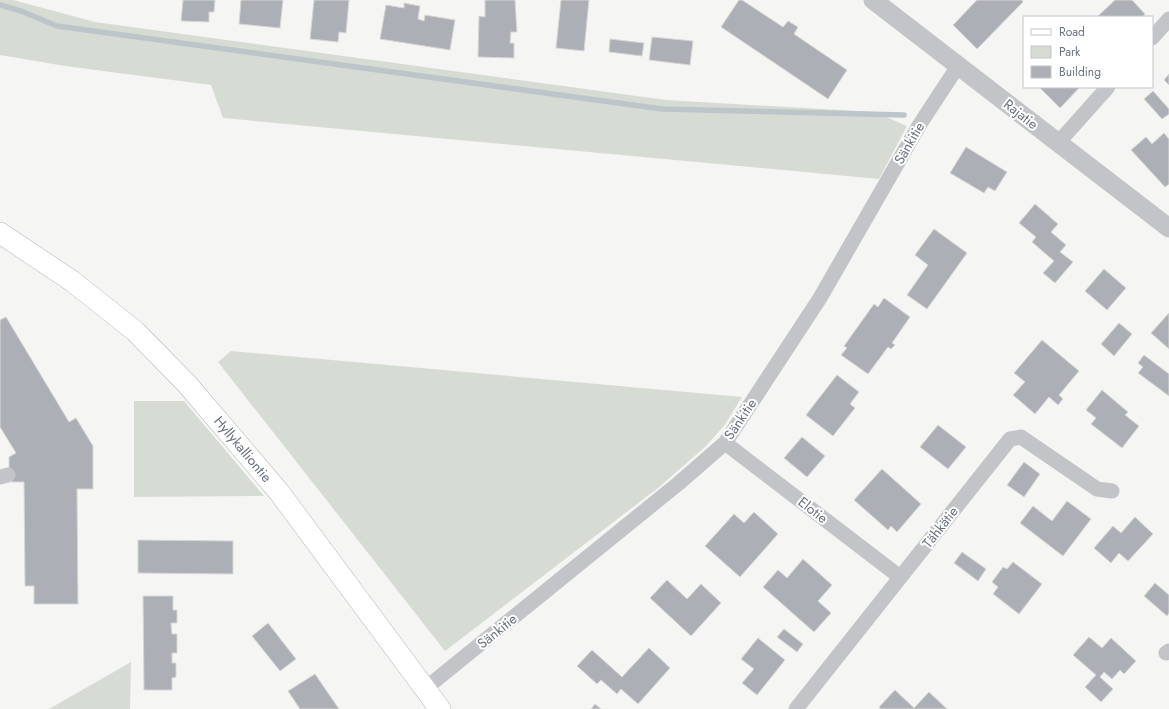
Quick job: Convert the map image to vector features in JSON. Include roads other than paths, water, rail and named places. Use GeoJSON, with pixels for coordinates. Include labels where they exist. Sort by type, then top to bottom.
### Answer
{"type":"FeatureCollection","features":[{"type":"Feature","properties":{"kind":"main road","name":"Hyllykalliontie"},"geometry":{"type":"LineString","coordinates":[[0,233],[72,281],[124,322],[187,384],[279,492],[426,688],[440,709]]}},
{"type":"Feature","properties":{"kind":"street","name":"Rajatie"},"geometry":{"type":"LineString","coordinates":[[873,0],[1169,228]]}},
{"type":"Feature","properties":{"kind":"street"},"geometry":{"type":"LineString","coordinates":[[1153,37],[1169,19]]}},
{"type":"Feature","properties":{"kind":"street","name":"Sänkitie"},"geometry":{"type":"LineString","coordinates":[[426,688],[679,483],[725,443],[820,298],[920,124],[958,66]]}},
{"type":"Feature","properties":{"kind":"street"},"geometry":{"type":"LineString","coordinates":[[1058,143],[1107,88]]}},
{"type":"Feature","properties":{"kind":"street","name":"Tähkätie"},"geometry":{"type":"LineString","coordinates":[[796,709],[1010,439],[1021,437],[1097,489],[1112,491]]}},
{"type":"Feature","properties":{"kind":"street","name":"Elotie"},"geometry":{"type":"LineString","coordinates":[[725,443],[900,578]]}},
{"type":"Feature","properties":{"kind":"waterway"},"geometry":{"type":"LineString","coordinates":[[0,5],[21,11],[57,26],[662,109],[904,115]]}}]}
